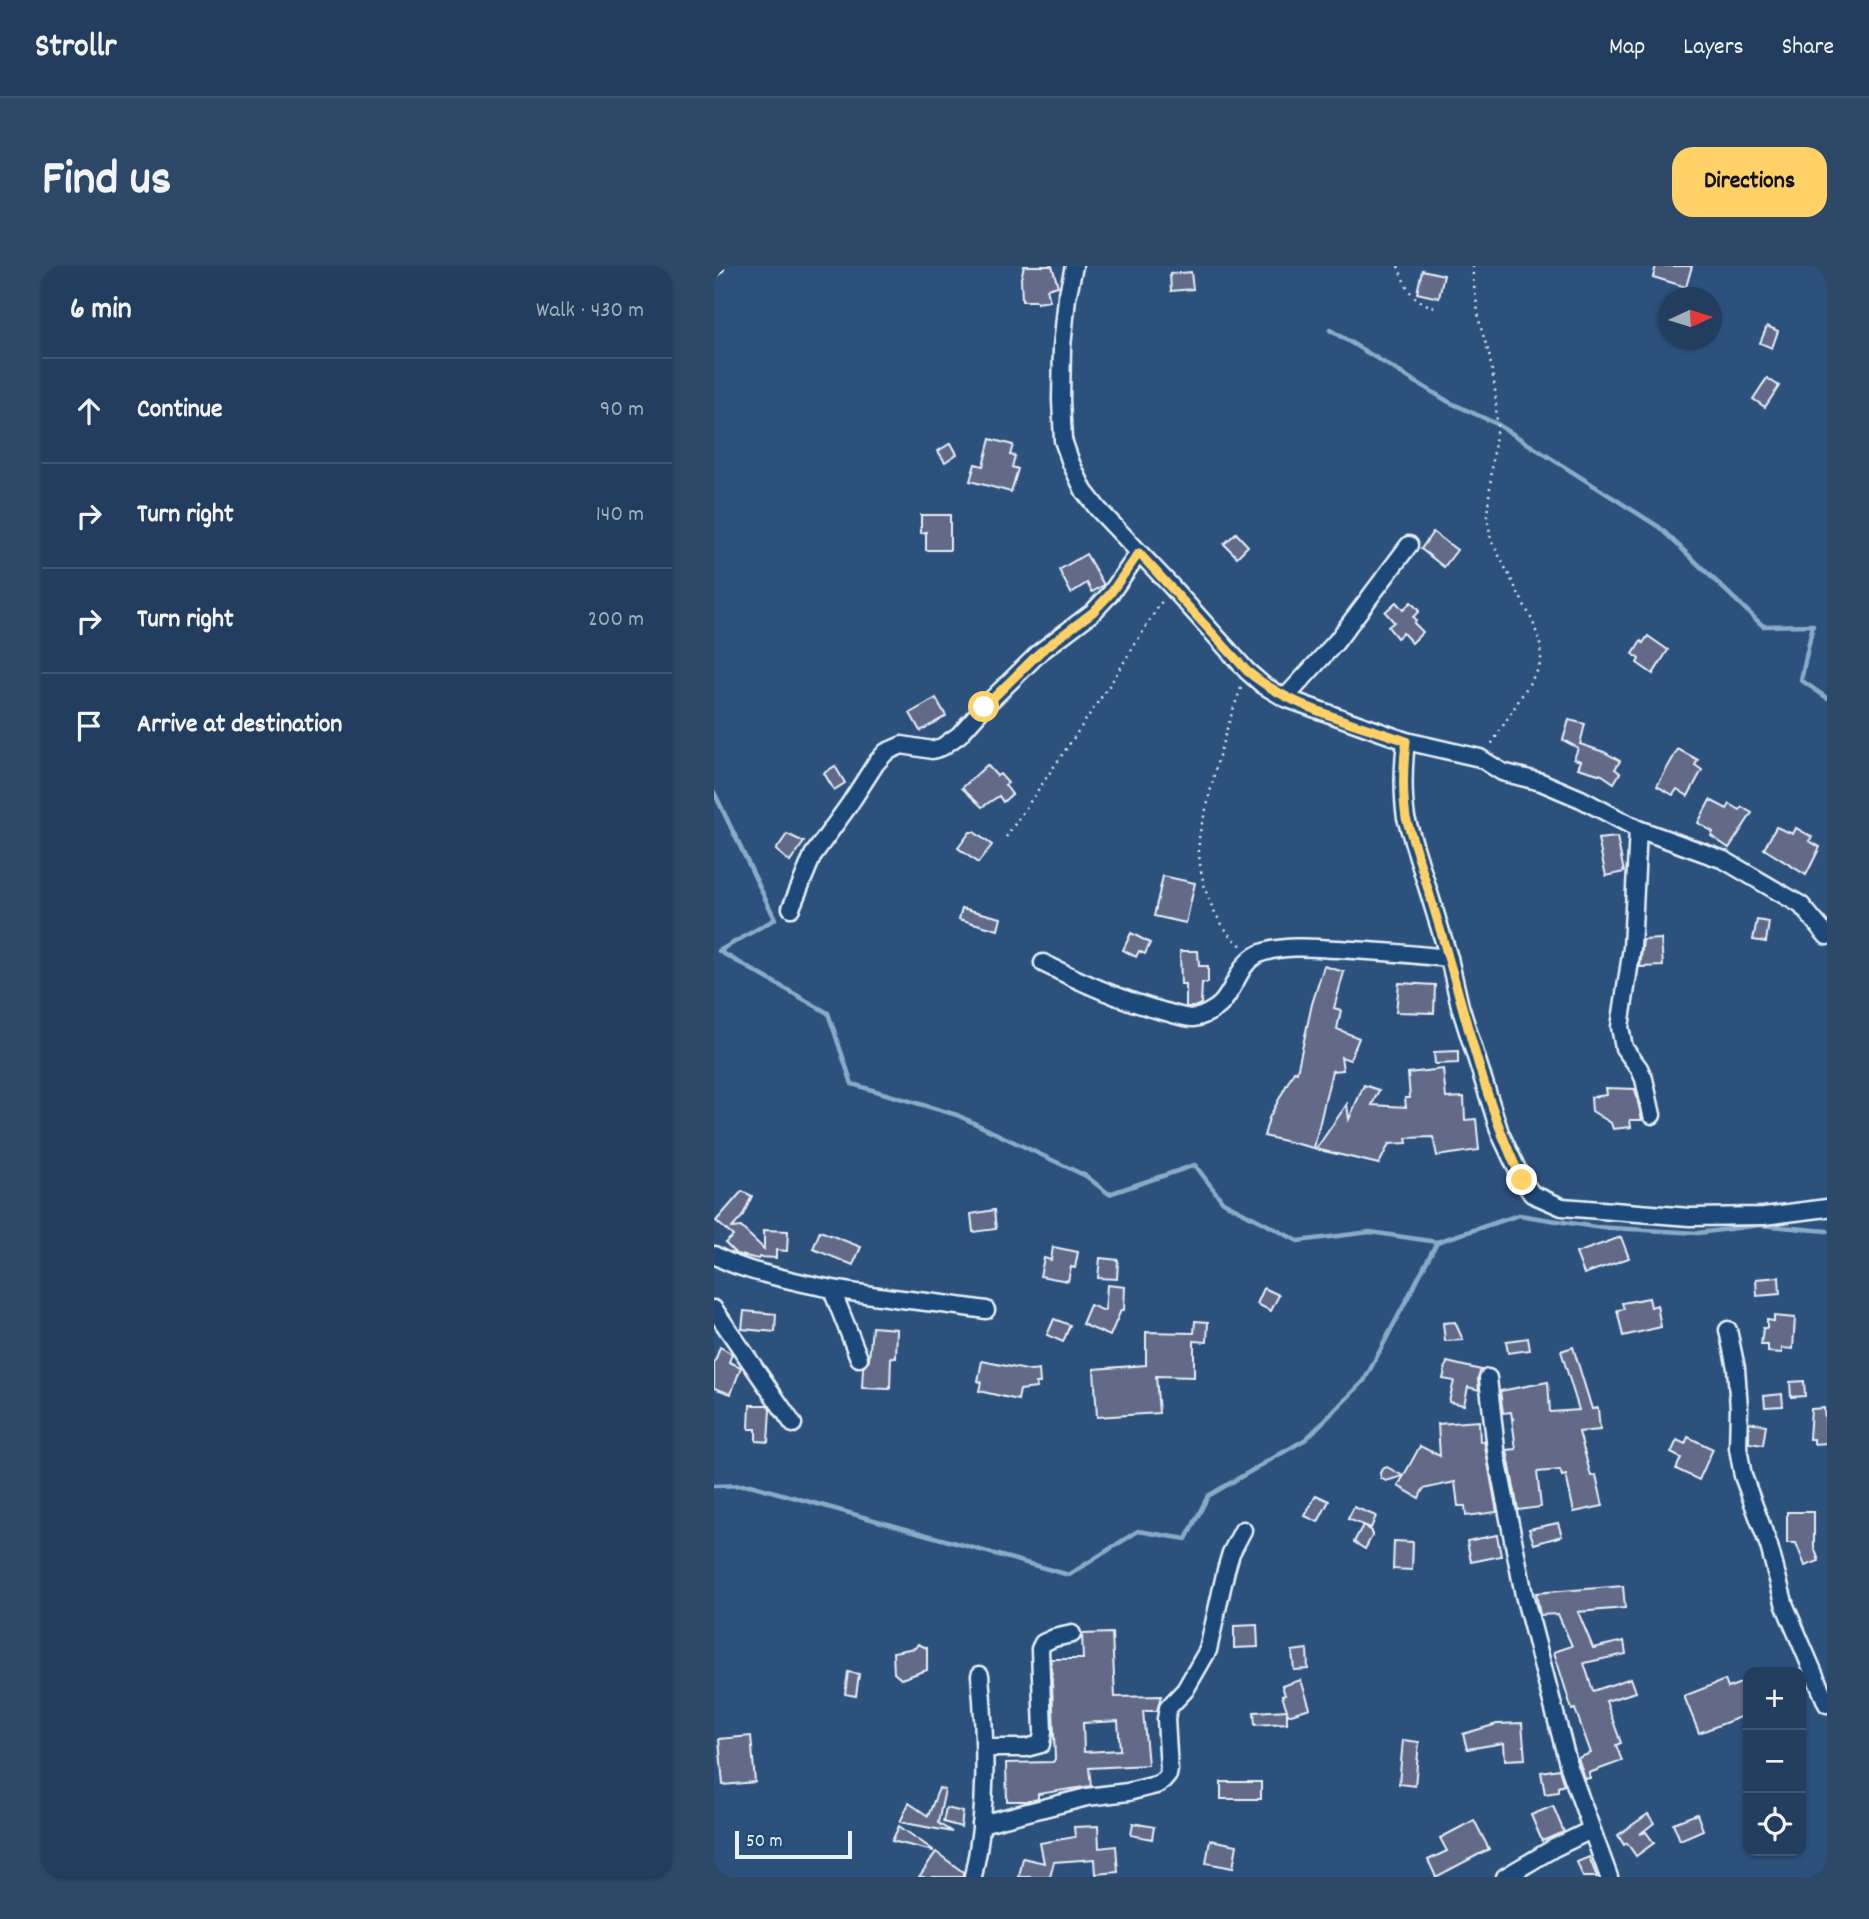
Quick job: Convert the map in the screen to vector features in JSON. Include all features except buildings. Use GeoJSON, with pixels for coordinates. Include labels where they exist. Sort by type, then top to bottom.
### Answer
{"type":"FeatureCollection","features":[{"type":"Feature","properties":{"kind":"street"},"geometry":{"type":"LineString","coordinates":[[1074,266],[1067,298],[1062,347],[1063,440],[1084,491],[1247,671],[1285,698],[1406,741],[1480,758],[1502,772],[1541,782],[1581,799],[1637,829],[1724,860],[1801,905],[1827,936]]}},
{"type":"Feature","properties":{"kind":"street"},"geometry":{"type":"LineString","coordinates":[[1285,698],[1336,642],[1409,545]]}},
{"type":"Feature","properties":{"kind":"street"},"geometry":{"type":"LineString","coordinates":[[791,908],[813,855],[886,752],[902,745],[932,750],[952,741],[1040,652],[1093,612],[1110,594],[1139,553]]}},
{"type":"Feature","properties":{"kind":"street"},"geometry":{"type":"LineString","coordinates":[[1406,741],[1402,785],[1406,818],[1500,1133],[1522,1180],[1532,1194],[1562,1207],[1690,1217],[1764,1216],[1827,1208]]}},
{"type":"Feature","properties":{"kind":"street"},"geometry":{"type":"LineString","coordinates":[[1637,829],[1632,948],[1620,1027],[1624,1048],[1644,1079],[1652,1115]]}},
{"type":"Feature","properties":{"kind":"street"},"geometry":{"type":"LineString","coordinates":[[1044,963],[1085,984],[1135,1002],[1193,1018],[1204,1015],[1221,1004],[1245,964],[1264,951],[1317,948],[1449,958]]}},
{"type":"Feature","properties":{"kind":"street"},"geometry":{"type":"LineString","coordinates":[[714,1255],[768,1275],[832,1290],[986,1310]]}},
{"type":"Feature","properties":{"kind":"street"},"geometry":{"type":"LineString","coordinates":[[832,1290],[859,1358]]}},
{"type":"Feature","properties":{"kind":"street"},"geometry":{"type":"LineString","coordinates":[[714,1309],[793,1424]]}},
{"type":"Feature","properties":{"kind":"street"},"geometry":{"type":"LineString","coordinates":[[1728,1330],[1736,1368],[1738,1448],[1743,1476],[1769,1546],[1785,1606],[1827,1704]]}},
{"type":"Feature","properties":{"kind":"street"},"geometry":{"type":"LineString","coordinates":[[1488,1378],[1497,1458],[1524,1595],[1565,1754],[1609,1877]]}},
{"type":"Feature","properties":{"kind":"street"},"geometry":{"type":"LineString","coordinates":[[981,1824],[1087,1797],[1128,1792],[1163,1781],[1169,1770],[1168,1709],[1185,1690],[1208,1650],[1226,1570],[1243,1530]]}},
{"type":"Feature","properties":{"kind":"street"},"geometry":{"type":"LineString","coordinates":[[986,1748],[1035,1747],[1041,1744],[1043,1720],[1040,1649],[1043,1643],[1072,1634]]}},
{"type":"Feature","properties":{"kind":"street"},"geometry":{"type":"LineString","coordinates":[[973,1877],[984,1800],[986,1748],[980,1675]]}},
{"type":"Feature","properties":{"kind":"street"},"geometry":{"type":"LineString","coordinates":[[1506,1877],[1553,1848],[1591,1830]]}},
{"type":"Feature","properties":{"kind":"path"},"geometry":{"type":"LineString","coordinates":[[1398,266],[1409,292],[1416,300],[1439,309]]}},
{"type":"Feature","properties":{"kind":"path"},"geometry":{"type":"LineString","coordinates":[[1473,266],[1478,312],[1495,388],[1497,424],[1487,515],[1491,540],[1534,622],[1541,659],[1539,668],[1490,748],[1480,758]]}},
{"type":"Feature","properties":{"kind":"path"},"geometry":{"type":"LineString","coordinates":[[1006,837],[1097,704],[1171,586]]}},
{"type":"Feature","properties":{"kind":"path"},"geometry":{"type":"LineString","coordinates":[[1247,671],[1226,729],[1199,839],[1202,877],[1214,912],[1236,941],[1255,956]]}},
{"type":"Feature","properties":{"kind":"waterway"},"geometry":{"type":"LineString","coordinates":[[1330,330],[1449,402],[1497,424],[1659,527],[1763,626],[1813,625],[1801,680],[1827,698]]}},
{"type":"Feature","properties":{"kind":"waterway"},"geometry":{"type":"LineString","coordinates":[[714,792],[775,919],[719,951],[828,1013],[852,1084],[957,1115],[1086,1176],[1109,1194],[1195,1165],[1223,1202],[1298,1241],[1370,1232],[1437,1242]]}},
{"type":"Feature","properties":{"kind":"waterway"},"geometry":{"type":"LineString","coordinates":[[714,1486],[750,1485],[1069,1575],[1138,1531],[1186,1539],[1208,1496],[1306,1439],[1364,1381],[1437,1242],[1519,1215],[1595,1227],[1698,1233],[1760,1225],[1827,1231]]}},
{"type":"Feature","properties":{"kind":"route"},"geometry":{"type":"LineString","coordinates":[[984,707],[1040,652],[1093,612],[1110,594],[1139,553],[1247,671],[1264,685],[1285,698],[1406,741],[1402,773],[1406,818],[1486,1090],[1500,1133],[1522,1180]]}}]}
